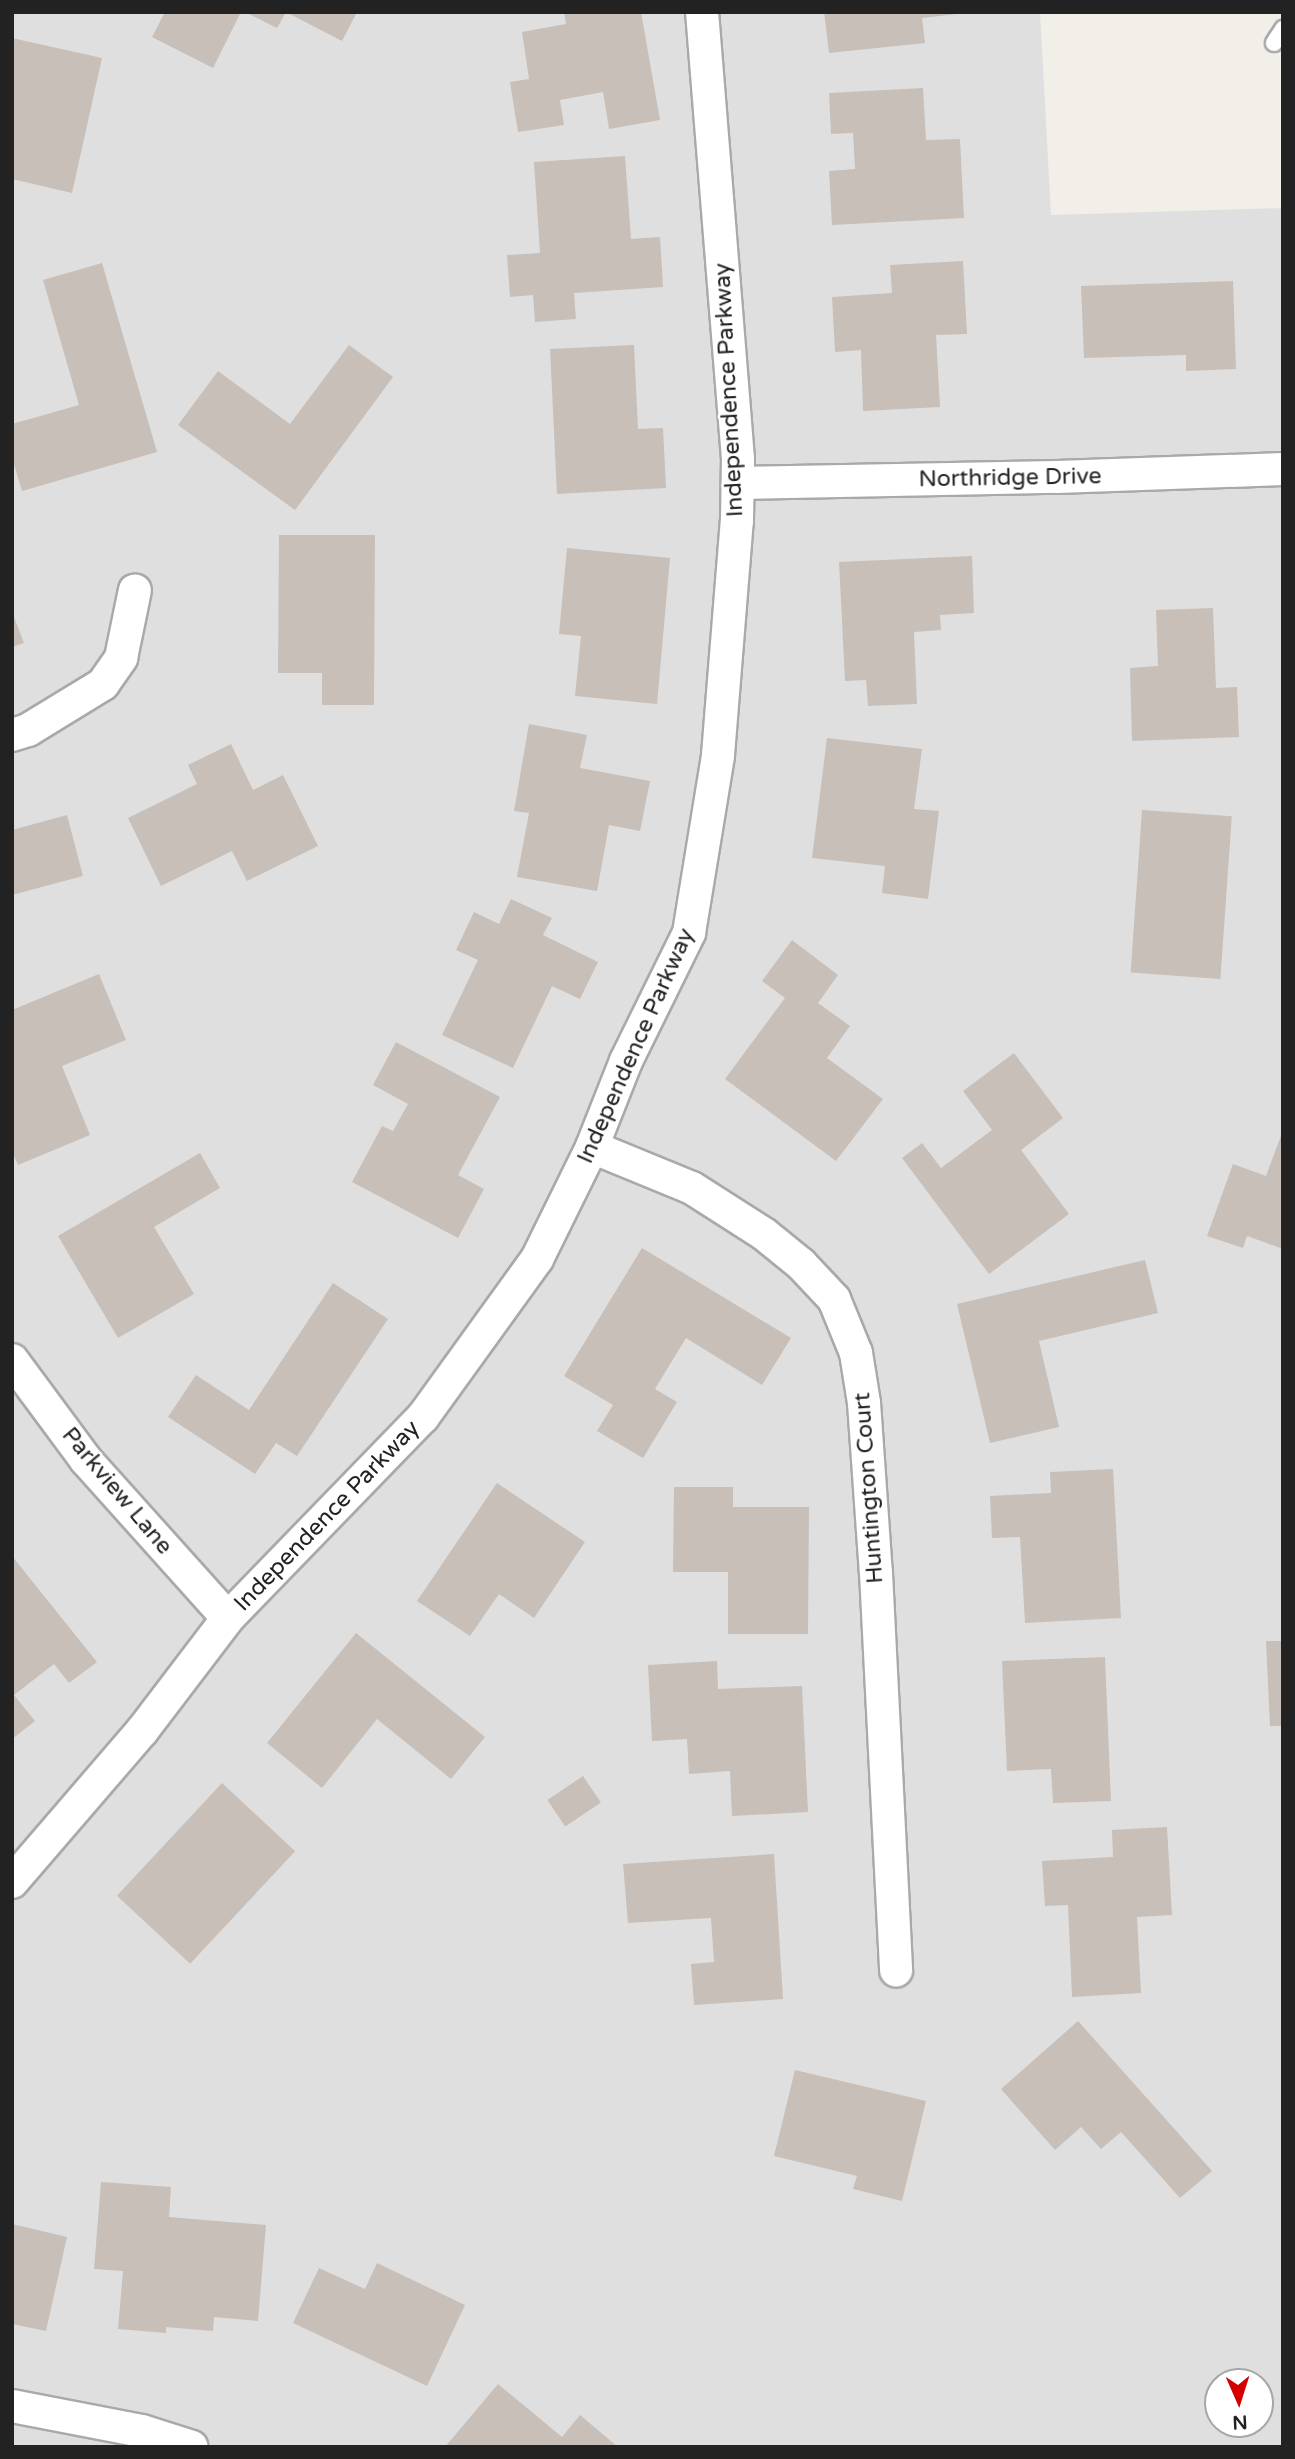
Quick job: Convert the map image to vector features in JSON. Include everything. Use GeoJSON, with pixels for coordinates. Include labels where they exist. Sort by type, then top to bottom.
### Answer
{"type":"FeatureCollection","features":[{"type":"Feature","properties":{"kind":"street","name":"Independence Parkway"},"geometry":{"type":"LineString","coordinates":[[12,1882],[142,1731],[228,1618],[423,1417],[537,1259],[592,1147],[626,1061],[689,933],[718,755],[737,483],[734,383],[702,12]]}},
{"type":"Feature","properties":{"kind":"street","name":"Northridge Drive"},"geometry":{"type":"LineString","coordinates":[[737,483],[1057,477],[1283,469]]}},
{"type":"Feature","properties":{"kind":"street"},"geometry":{"type":"LineString","coordinates":[[12,735],[38,724],[103,684],[121,658],[135,590]]}},
{"type":"Feature","properties":{"kind":"street","name":"Huntington Court"},"geometry":{"type":"LineString","coordinates":[[592,1147],[692,1188],[764,1234],[801,1264],[834,1299],[856,1353],[864,1403],[876,1573],[896,1970]]}},
{"type":"Feature","properties":{"kind":"street","name":"Parkview Lane"},"geometry":{"type":"LineString","coordinates":[[12,1360],[86,1460],[228,1618]]}},
{"type":"Feature","properties":{"kind":"street"},"geometry":{"type":"LineString","coordinates":[[12,2406],[142,2431],[192,2447]]}},
{"type":"Feature","properties":{"kind":"shaded area"},"geometry":{"type":"Polygon","coordinates":[[[12,12],[1040,12],[1051,215],[1283,208],[1283,2447],[12,2447],[12,12]]]}},
{"type":"Feature","properties":{"kind":"building"},"geometry":{"type":"Polygon","coordinates":[[[165,12],[241,12],[213,68],[152,37],[165,12]]]}},
{"type":"Feature","properties":{"kind":"building"},"geometry":{"type":"Polygon","coordinates":[[[245,12],[286,12],[277,28],[245,12]]]}},
{"type":"Feature","properties":{"kind":"building"},"geometry":{"type":"Polygon","coordinates":[[[286,12],[357,12],[342,41],[286,12]]]}},
{"type":"Feature","properties":{"kind":"building"},"geometry":{"type":"Polygon","coordinates":[[[564,12],[641,12],[660,120],[609,129],[603,92],[560,100],[564,125],[518,132],[510,82],[529,79],[522,32],[566,24],[564,12]]]}},
{"type":"Feature","properties":{"kind":"building"},"geometry":{"type":"Polygon","coordinates":[[[824,12],[957,14],[922,18],[925,43],[829,53],[824,12]]]}},
{"type":"Feature","properties":{"kind":"building"},"geometry":{"type":"Polygon","coordinates":[[[12,38],[102,58],[72,193],[12,179],[12,38]]]}},
{"type":"Feature","properties":{"kind":"building"},"geometry":{"type":"Polygon","coordinates":[[[923,88],[926,140],[960,139],[964,218],[832,225],[829,171],[855,169],[853,133],[831,134],[829,93],[923,88]]]}},
{"type":"Feature","properties":{"kind":"building"},"geometry":{"type":"Polygon","coordinates":[[[625,156],[631,239],[660,237],[663,287],[574,293],[576,319],[535,322],[533,295],[510,297],[507,255],[540,253],[534,162],[625,156]]]}},
{"type":"Feature","properties":{"kind":"building"},"geometry":{"type":"Polygon","coordinates":[[[963,261],[967,334],[936,335],[940,407],[863,411],[861,350],[835,352],[832,297],[892,293],[890,265],[963,261]]]}},
{"type":"Feature","properties":{"kind":"building"},"geometry":{"type":"Polygon","coordinates":[[[102,263],[157,452],[22,491],[12,458],[12,424],[79,405],[43,280],[102,263]]]}},
{"type":"Feature","properties":{"kind":"building"},"geometry":{"type":"Polygon","coordinates":[[[1233,281],[1236,369],[1186,371],[1186,355],[1084,358],[1081,286],[1233,281]]]}},
{"type":"Feature","properties":{"kind":"building"},"geometry":{"type":"Polygon","coordinates":[[[349,345],[393,377],[295,510],[178,425],[218,371],[290,424],[349,345]]]}},
{"type":"Feature","properties":{"kind":"building"},"geometry":{"type":"Polygon","coordinates":[[[634,345],[638,429],[663,428],[666,488],[557,494],[550,349],[634,345]]]}},
{"type":"Feature","properties":{"kind":"building"},"geometry":{"type":"Polygon","coordinates":[[[279,535],[375,535],[374,705],[322,705],[322,673],[278,673],[279,535]]]}},
{"type":"Feature","properties":{"kind":"building"},"geometry":{"type":"Polygon","coordinates":[[[567,548],[670,558],[657,704],[575,696],[581,636],[559,634],[567,548]]]}},
{"type":"Feature","properties":{"kind":"building"},"geometry":{"type":"Polygon","coordinates":[[[972,556],[974,613],[940,615],[941,630],[914,632],[917,704],[868,706],[866,680],[845,681],[839,562],[972,556]]]}},
{"type":"Feature","properties":{"kind":"building"},"geometry":{"type":"Polygon","coordinates":[[[1213,608],[1216,688],[1237,687],[1239,737],[1132,741],[1130,668],[1158,666],[1156,610],[1213,608]]]}},
{"type":"Feature","properties":{"kind":"building"},"geometry":{"type":"Polygon","coordinates":[[[12,612],[24,643],[12,647],[12,612]]]}},
{"type":"Feature","properties":{"kind":"building"},"geometry":{"type":"Polygon","coordinates":[[[529,724],[587,735],[580,768],[650,781],[640,831],[609,825],[597,891],[517,877],[529,813],[514,811],[529,724]]]}},
{"type":"Feature","properties":{"kind":"building"},"geometry":{"type":"Polygon","coordinates":[[[827,738],[922,749],[914,809],[939,811],[928,899],[882,893],[885,866],[812,858],[827,738]]]}},
{"type":"Feature","properties":{"kind":"building"},"geometry":{"type":"Polygon","coordinates":[[[231,744],[253,790],[283,775],[318,846],[247,881],[232,851],[161,886],[128,818],[197,784],[188,765],[231,744]]]}},
{"type":"Feature","properties":{"kind":"building"},"geometry":{"type":"Polygon","coordinates":[[[1142,810],[1232,816],[1220,979],[1131,973],[1142,810]]]}},
{"type":"Feature","properties":{"kind":"building"},"geometry":{"type":"Polygon","coordinates":[[[67,815],[83,876],[12,895],[12,830],[67,815]]]}},
{"type":"Feature","properties":{"kind":"building"},"geometry":{"type":"Polygon","coordinates":[[[511,899],[552,918],[543,935],[598,962],[580,999],[552,986],[513,1068],[442,1035],[478,960],[456,950],[474,912],[499,924],[511,899]]]}},
{"type":"Feature","properties":{"kind":"building"},"geometry":{"type":"Polygon","coordinates":[[[792,940],[838,975],[818,1003],[850,1026],[827,1058],[883,1099],[836,1161],[725,1079],[785,998],[762,981],[792,940]]]}},
{"type":"Feature","properties":{"kind":"building"},"geometry":{"type":"Polygon","coordinates":[[[99,974],[126,1040],[62,1066],[90,1135],[18,1165],[12,1151],[12,1010],[99,974]]]}},
{"type":"Feature","properties":{"kind":"building"},"geometry":{"type":"Polygon","coordinates":[[[396,1042],[500,1097],[458,1175],[484,1189],[458,1238],[352,1182],[382,1126],[393,1131],[408,1104],[373,1085],[396,1042]]]}},
{"type":"Feature","properties":{"kind":"building"},"geometry":{"type":"Polygon","coordinates":[[[1014,1053],[1063,1118],[1021,1150],[1069,1214],[989,1274],[902,1158],[922,1143],[941,1168],[992,1130],[963,1091],[1014,1053]]]}},
{"type":"Feature","properties":{"kind":"building"},"geometry":{"type":"Polygon","coordinates":[[[1282,1133],[1283,1249],[1247,1236],[1243,1248],[1207,1236],[1233,1164],[1266,1176],[1282,1133]]]}},
{"type":"Feature","properties":{"kind":"building"},"geometry":{"type":"Polygon","coordinates":[[[200,1153],[220,1188],[154,1227],[194,1294],[118,1338],[58,1236],[200,1153]]]}},
{"type":"Feature","properties":{"kind":"building"},"geometry":{"type":"Polygon","coordinates":[[[642,1248],[791,1338],[762,1385],[686,1338],[655,1389],[677,1402],[643,1458],[597,1431],[613,1405],[564,1376],[642,1248]]]}},
{"type":"Feature","properties":{"kind":"building"},"geometry":{"type":"Polygon","coordinates":[[[1145,1260],[1158,1313],[1039,1341],[1059,1427],[990,1443],[957,1304],[1145,1260]]]}},
{"type":"Feature","properties":{"kind":"building"},"geometry":{"type":"Polygon","coordinates":[[[333,1283],[388,1319],[297,1456],[276,1443],[255,1474],[168,1417],[196,1375],[249,1410],[333,1283]]]}},
{"type":"Feature","properties":{"kind":"building"},"geometry":{"type":"Polygon","coordinates":[[[1113,1469],[1121,1618],[1025,1623],[1020,1537],[992,1538],[990,1496],[1051,1493],[1050,1472],[1113,1469]]]}},
{"type":"Feature","properties":{"kind":"building"},"geometry":{"type":"Polygon","coordinates":[[[497,1483],[585,1542],[534,1618],[499,1594],[470,1636],[417,1601],[497,1483]]]}},
{"type":"Feature","properties":{"kind":"building"},"geometry":{"type":"Polygon","coordinates":[[[674,1487],[733,1487],[733,1507],[809,1507],[808,1634],[728,1634],[728,1572],[673,1572],[674,1487]]]}},
{"type":"Feature","properties":{"kind":"building"},"geometry":{"type":"Polygon","coordinates":[[[12,1556],[97,1662],[69,1683],[54,1664],[14,1695],[35,1721],[12,1739],[12,1556]]]}},
{"type":"Feature","properties":{"kind":"building"},"geometry":{"type":"Polygon","coordinates":[[[356,1633],[485,1737],[451,1779],[377,1719],[322,1788],[267,1743],[356,1633]]]}},
{"type":"Feature","properties":{"kind":"building"},"geometry":{"type":"Polygon","coordinates":[[[1266,1641],[1283,1641],[1283,1726],[1270,1726],[1266,1641]]]}},
{"type":"Feature","properties":{"kind":"building"},"geometry":{"type":"Polygon","coordinates":[[[1105,1657],[1111,1801],[1053,1803],[1051,1769],[1007,1771],[1002,1661],[1105,1657]]]}},
{"type":"Feature","properties":{"kind":"building"},"geometry":{"type":"Polygon","coordinates":[[[717,1661],[718,1689],[802,1686],[808,1812],[732,1816],[730,1771],[689,1774],[687,1739],[652,1741],[648,1665],[717,1661]]]}},
{"type":"Feature","properties":{"kind":"building"},"geometry":{"type":"Polygon","coordinates":[[[583,1776],[601,1803],[565,1827],[547,1800],[583,1776]]]}},
{"type":"Feature","properties":{"kind":"building"},"geometry":{"type":"Polygon","coordinates":[[[222,1783],[295,1851],[190,1964],[117,1896],[222,1783]]]}},
{"type":"Feature","properties":{"kind":"building"},"geometry":{"type":"Polygon","coordinates":[[[1167,1827],[1172,1915],[1137,1917],[1141,1993],[1072,1997],[1068,1905],[1045,1906],[1042,1861],[1113,1857],[1112,1830],[1167,1827]]]}},
{"type":"Feature","properties":{"kind":"building"},"geometry":{"type":"Polygon","coordinates":[[[774,1854],[783,1999],[694,2005],[691,1964],[714,1962],[711,1918],[628,1923],[623,1864],[774,1854]]]}},
{"type":"Feature","properties":{"kind":"building"},"geometry":{"type":"Polygon","coordinates":[[[1078,2021],[1212,2171],[1180,2198],[1121,2132],[1101,2149],[1081,2127],[1055,2150],[1001,2089],[1078,2021]]]}},
{"type":"Feature","properties":{"kind":"building"},"geometry":{"type":"Polygon","coordinates":[[[795,2070],[926,2101],[902,2201],[853,2189],[857,2176],[774,2156],[795,2070]]]}},
{"type":"Feature","properties":{"kind":"building"},"geometry":{"type":"Polygon","coordinates":[[[101,2182],[171,2187],[169,2217],[266,2225],[258,2321],[214,2317],[213,2331],[166,2327],[166,2333],[118,2329],[123,2271],[94,2269],[101,2182]]]}},
{"type":"Feature","properties":{"kind":"building"},"geometry":{"type":"Polygon","coordinates":[[[12,2224],[67,2237],[46,2331],[12,2324],[12,2224]]]}},
{"type":"Feature","properties":{"kind":"building"},"geometry":{"type":"Polygon","coordinates":[[[377,2263],[465,2305],[427,2386],[293,2323],[319,2268],[365,2289],[377,2263]]]}},
{"type":"Feature","properties":{"kind":"building"},"geometry":{"type":"Polygon","coordinates":[[[498,2384],[562,2437],[580,2415],[618,2447],[445,2447],[498,2384]]]}}]}
